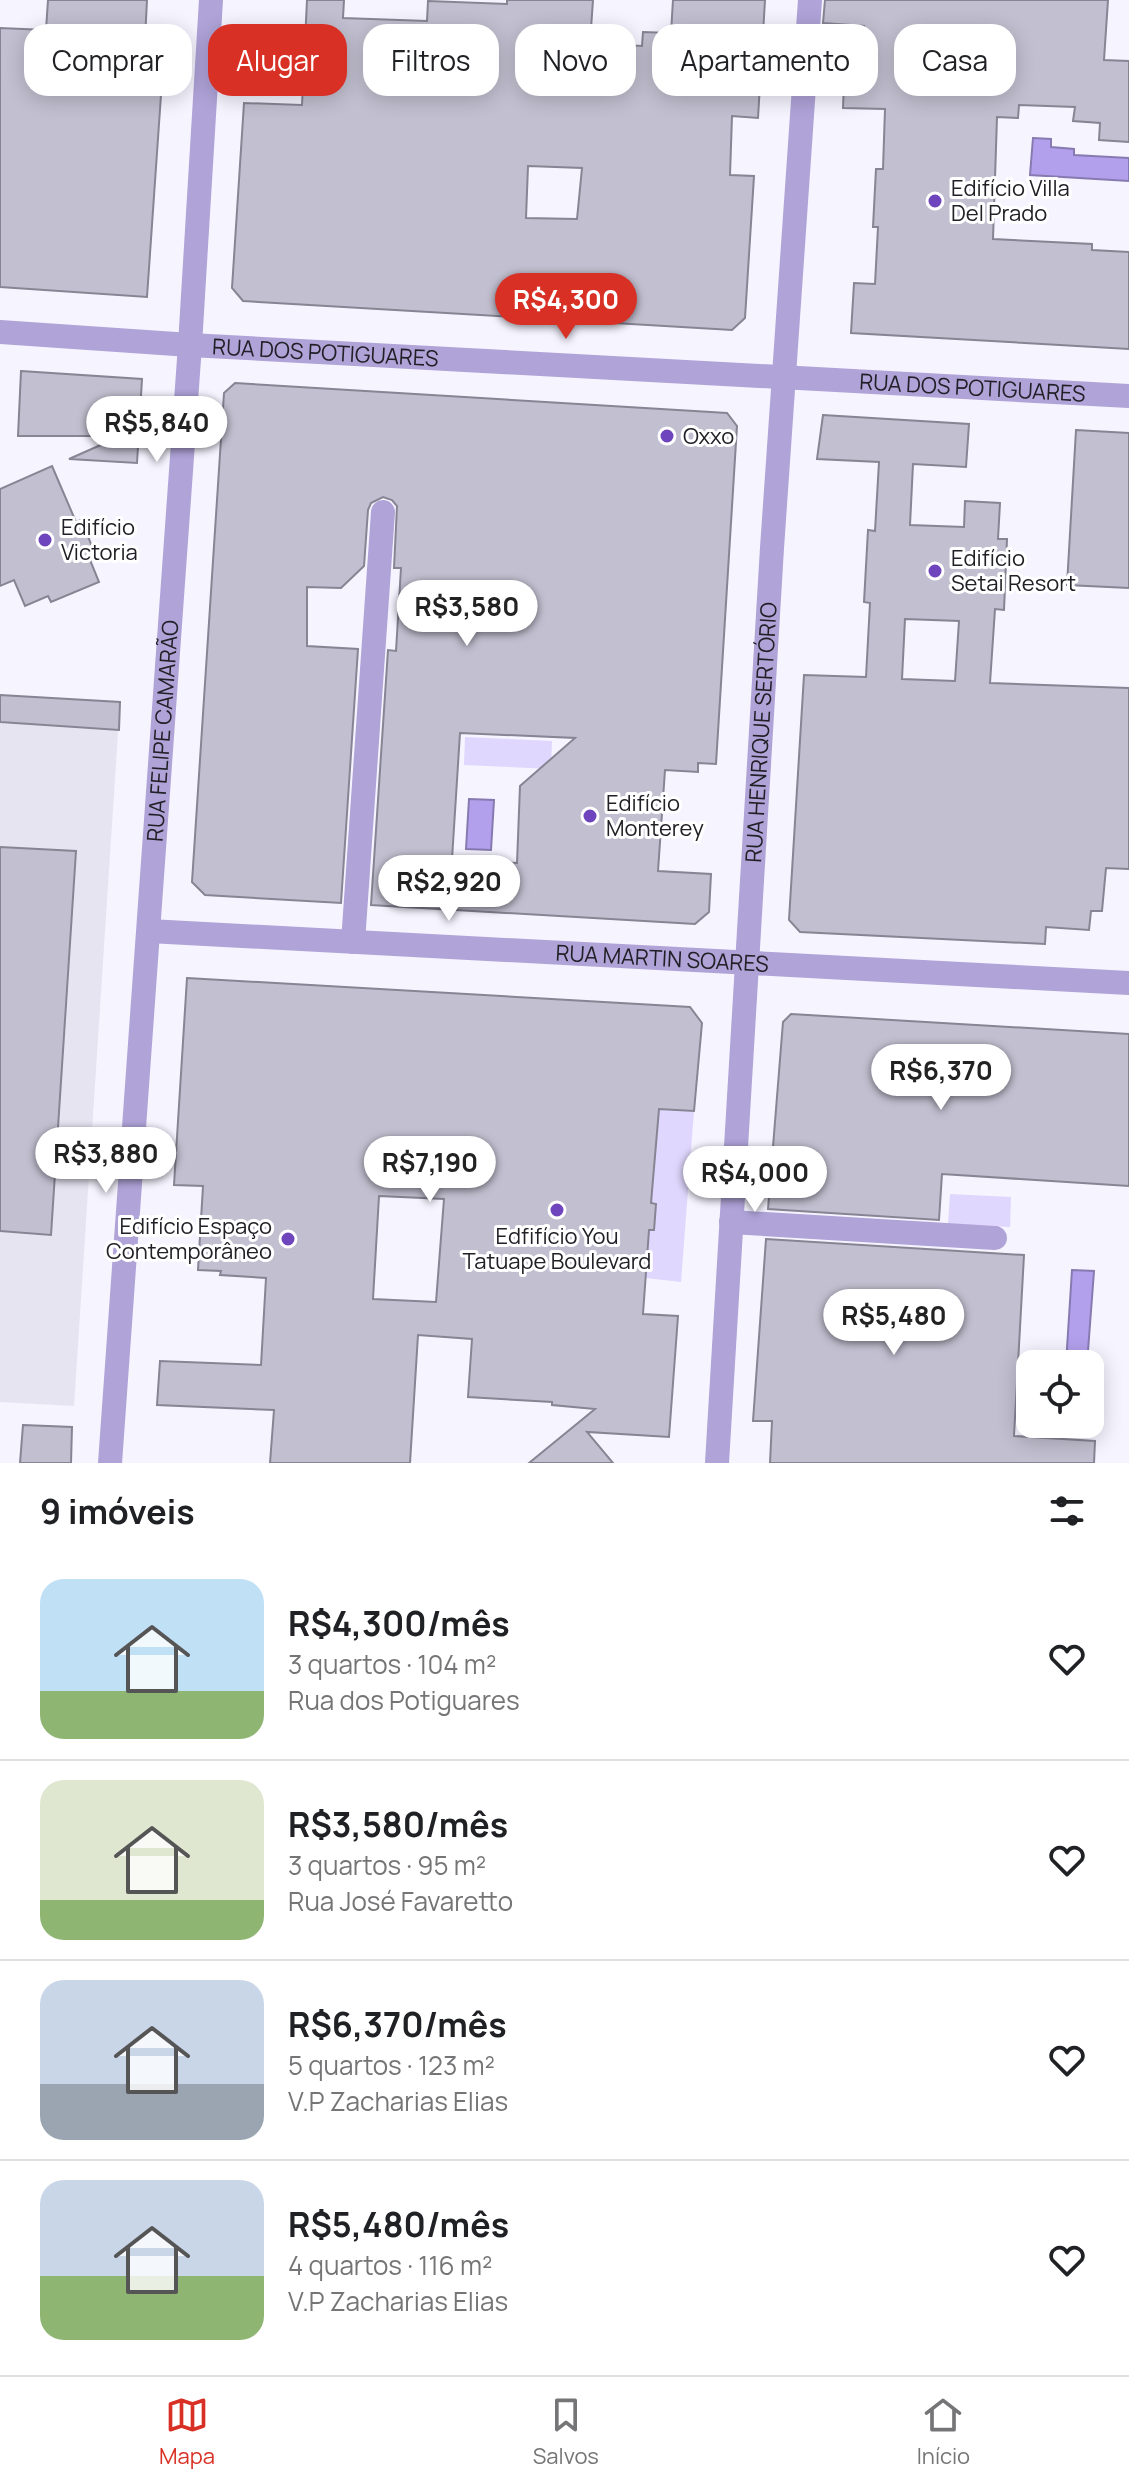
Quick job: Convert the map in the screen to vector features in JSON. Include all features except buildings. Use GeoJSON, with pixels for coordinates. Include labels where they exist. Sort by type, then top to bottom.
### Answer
{"type":"FeatureCollection","features":[{"type":"Feature","properties":{"kind":"street","name":"RUA FELIPE CAMARÃO"},"geometry":{"type":"LineString","coordinates":[[110,1463],[190,345],[211,0]]}},
{"type":"Feature","properties":{"kind":"street","name":"RUA HENRIQUE SERTÓRIO"},"geometry":{"type":"LineString","coordinates":[[717,1463],[746,963],[810,0]]}},
{"type":"Feature","properties":{"kind":"street","name":"RUA DOS POTIGUARES"},"geometry":{"type":"LineString","coordinates":[[0,332],[1129,396]]}},
{"type":"Feature","properties":{"kind":"street"},"geometry":{"type":"LineString","coordinates":[[353,942],[383,512]]}},
{"type":"Feature","properties":{"kind":"street","name":"RUA MARTIN SOARES"},"geometry":{"type":"LineString","coordinates":[[149,931],[1129,983]]}},
{"type":"Feature","properties":{"kind":"street"},"geometry":{"type":"LineString","coordinates":[[731,1222],[995,1238]]}},
{"type":"Feature","properties":{"kind":"shaded area"},"geometry":{"type":"Polygon","coordinates":[[[1033,138],[1051,139],[1051,147],[1074,149],[1074,155],[1129,158],[1129,181],[1030,175],[1033,138]]]}},
{"type":"Feature","properties":{"kind":"shaded area"},"geometry":{"type":"Polygon","coordinates":[[[0,695],[120,702],[74,1406],[0,1402],[0,695]]]}},
{"type":"Feature","properties":{"kind":"shaded area"},"geometry":{"type":"Polygon","coordinates":[[[465,737],[552,741],[551,769],[464,765],[465,737]]]}},
{"type":"Feature","properties":{"kind":"shaded area"},"geometry":{"type":"Polygon","coordinates":[[[469,799],[494,800],[491,850],[466,849],[469,799]]]}},
{"type":"Feature","properties":{"kind":"shaded area"},"geometry":{"type":"Polygon","coordinates":[[[658,1109],[694,1111],[681,1282],[646,1278],[649,1230],[654,1230],[651,1203],[658,1109]]]}},
{"type":"Feature","properties":{"kind":"shaded area"},"geometry":{"type":"Polygon","coordinates":[[[950,1194],[1011,1197],[1010,1227],[948,1224],[950,1194]]]}},
{"type":"Feature","properties":{"kind":"shaded area"},"geometry":{"type":"Polygon","coordinates":[[[1072,1270],[1094,1271],[1088,1350],[1067,1350],[1072,1270]]]}},
{"type":"Feature","properties":{"kind":"place","name":"Edifício Villa Del Prado"},"geometry":{"type":"Point","coordinates":[935,201]}},
{"type":"Feature","properties":{"kind":"place","name":"Oxxo"},"geometry":{"type":"Point","coordinates":[667,436]}},
{"type":"Feature","properties":{"kind":"place","name":"Edifício Victoria"},"geometry":{"type":"Point","coordinates":[45,540]}},
{"type":"Feature","properties":{"kind":"place","name":"Edifício Setai Resort"},"geometry":{"type":"Point","coordinates":[935,571]}},
{"type":"Feature","properties":{"kind":"place","name":"Edifício Monterey"},"geometry":{"type":"Point","coordinates":[590,816]}},
{"type":"Feature","properties":{"kind":"place","name":"Edfifício You Tatuape Boulevard"},"geometry":{"type":"Point","coordinates":[557,1210]}},
{"type":"Feature","properties":{"kind":"place","name":"Edifício Espaço Contemporâneo"},"geometry":{"type":"Point","coordinates":[288,1239]}}]}
